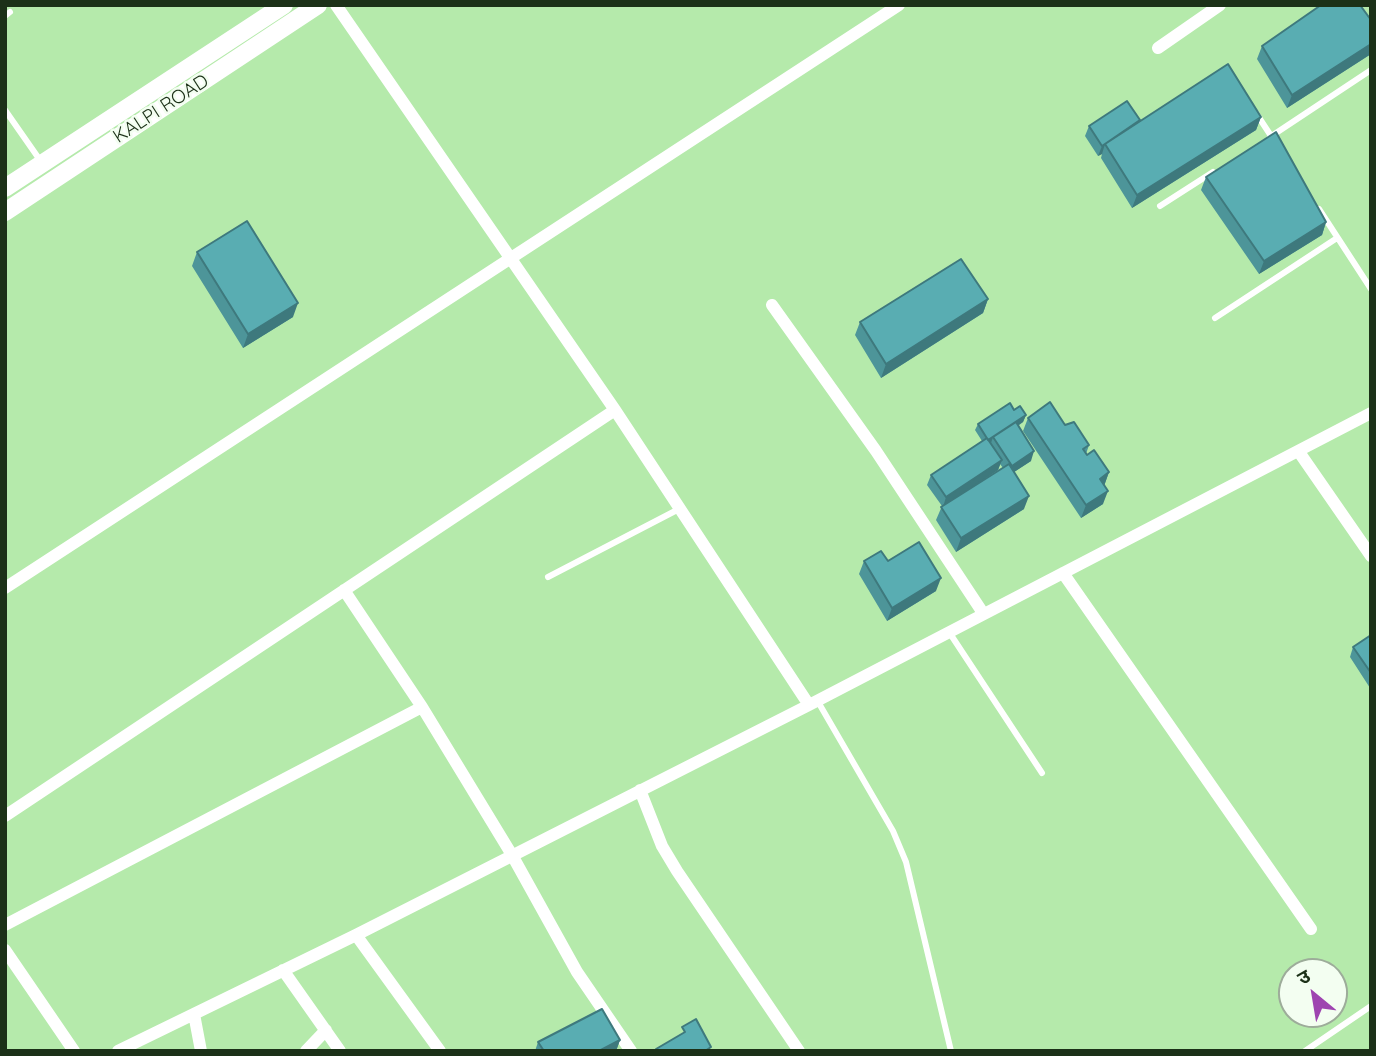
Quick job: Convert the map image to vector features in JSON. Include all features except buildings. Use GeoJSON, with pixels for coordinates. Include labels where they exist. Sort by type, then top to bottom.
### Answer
{"type":"FeatureCollection","features":[{"type":"Feature","properties":{"kind":"main road","name":"KALPI ROAD"},"geometry":{"type":"LineString","coordinates":[[5,188],[284,5]]}},
{"type":"Feature","properties":{"kind":"main road","name":"KALPI ROAD"},"geometry":{"type":"LineString","coordinates":[[5,212],[318,5]]}},
{"type":"Feature","properties":{"kind":"street"},"geometry":{"type":"LineString","coordinates":[[336,5],[813,702]]}},
{"type":"Feature","properties":{"kind":"street"},"geometry":{"type":"LineString","coordinates":[[5,588],[899,5]]}},
{"type":"Feature","properties":{"kind":"street"},"geometry":{"type":"LineString","coordinates":[[1158,48],[1220,5]]}},
{"type":"Feature","properties":{"kind":"street"},"geometry":{"type":"LineString","coordinates":[[772,305],[876,451],[983,613]]}},
{"type":"Feature","properties":{"kind":"street"},"geometry":{"type":"LineString","coordinates":[[5,816],[615,410]]}},
{"type":"Feature","properties":{"kind":"street"},"geometry":{"type":"LineString","coordinates":[[118,1051],[136,1047],[194,1014],[356,935],[1371,413]]}},
{"type":"Feature","properties":{"kind":"street"},"geometry":{"type":"LineString","coordinates":[[1299,452],[1371,556]]}},
{"type":"Feature","properties":{"kind":"street"},"geometry":{"type":"LineString","coordinates":[[1063,573],[1311,929]]}},
{"type":"Feature","properties":{"kind":"street"},"geometry":{"type":"LineString","coordinates":[[344,590],[422,707],[512,855],[577,972],[631,1051]]}},
{"type":"Feature","properties":{"kind":"street"},"geometry":{"type":"LineString","coordinates":[[5,925],[422,707]]}},
{"type":"Feature","properties":{"kind":"street"},"geometry":{"type":"LineString","coordinates":[[640,790],[662,846],[677,871],[799,1051]]}},
{"type":"Feature","properties":{"kind":"street"},"geometry":{"type":"LineString","coordinates":[[356,935],[440,1051]]}},
{"type":"Feature","properties":{"kind":"street"},"geometry":{"type":"LineString","coordinates":[[5,950],[74,1051]]}},
{"type":"Feature","properties":{"kind":"street"},"geometry":{"type":"LineString","coordinates":[[283,970],[340,1051]]}},
{"type":"Feature","properties":{"kind":"street"},"geometry":{"type":"LineString","coordinates":[[194,1014],[201,1051]]}},
{"type":"Feature","properties":{"kind":"street"},"geometry":{"type":"LineString","coordinates":[[306,1051],[326,1030]]}},
{"type":"Feature","properties":{"kind":"lane"},"geometry":{"type":"LineString","coordinates":[[1260,143],[1371,71]]}},
{"type":"Feature","properties":{"kind":"lane"},"geometry":{"type":"LineString","coordinates":[[1249,101],[1279,147]]}},
{"type":"Feature","properties":{"kind":"lane"},"geometry":{"type":"LineString","coordinates":[[5,110],[54,180]]}},
{"type":"Feature","properties":{"kind":"lane"},"geometry":{"type":"LineString","coordinates":[[1160,206],[1216,171]]}},
{"type":"Feature","properties":{"kind":"lane"},"geometry":{"type":"LineString","coordinates":[[1315,204],[1371,289]]}},
{"type":"Feature","properties":{"kind":"lane"},"geometry":{"type":"LineString","coordinates":[[1216,318],[1337,238]]}},
{"type":"Feature","properties":{"kind":"lane"},"geometry":{"type":"LineString","coordinates":[[548,577],[679,509]]}},
{"type":"Feature","properties":{"kind":"lane"},"geometry":{"type":"LineString","coordinates":[[948,631],[1042,773]]}},
{"type":"Feature","properties":{"kind":"lane"},"geometry":{"type":"LineString","coordinates":[[813,702],[893,831],[906,862],[951,1051]]}},
{"type":"Feature","properties":{"kind":"lane"},"geometry":{"type":"LineString","coordinates":[[1305,1051],[1371,1006]]}}]}
